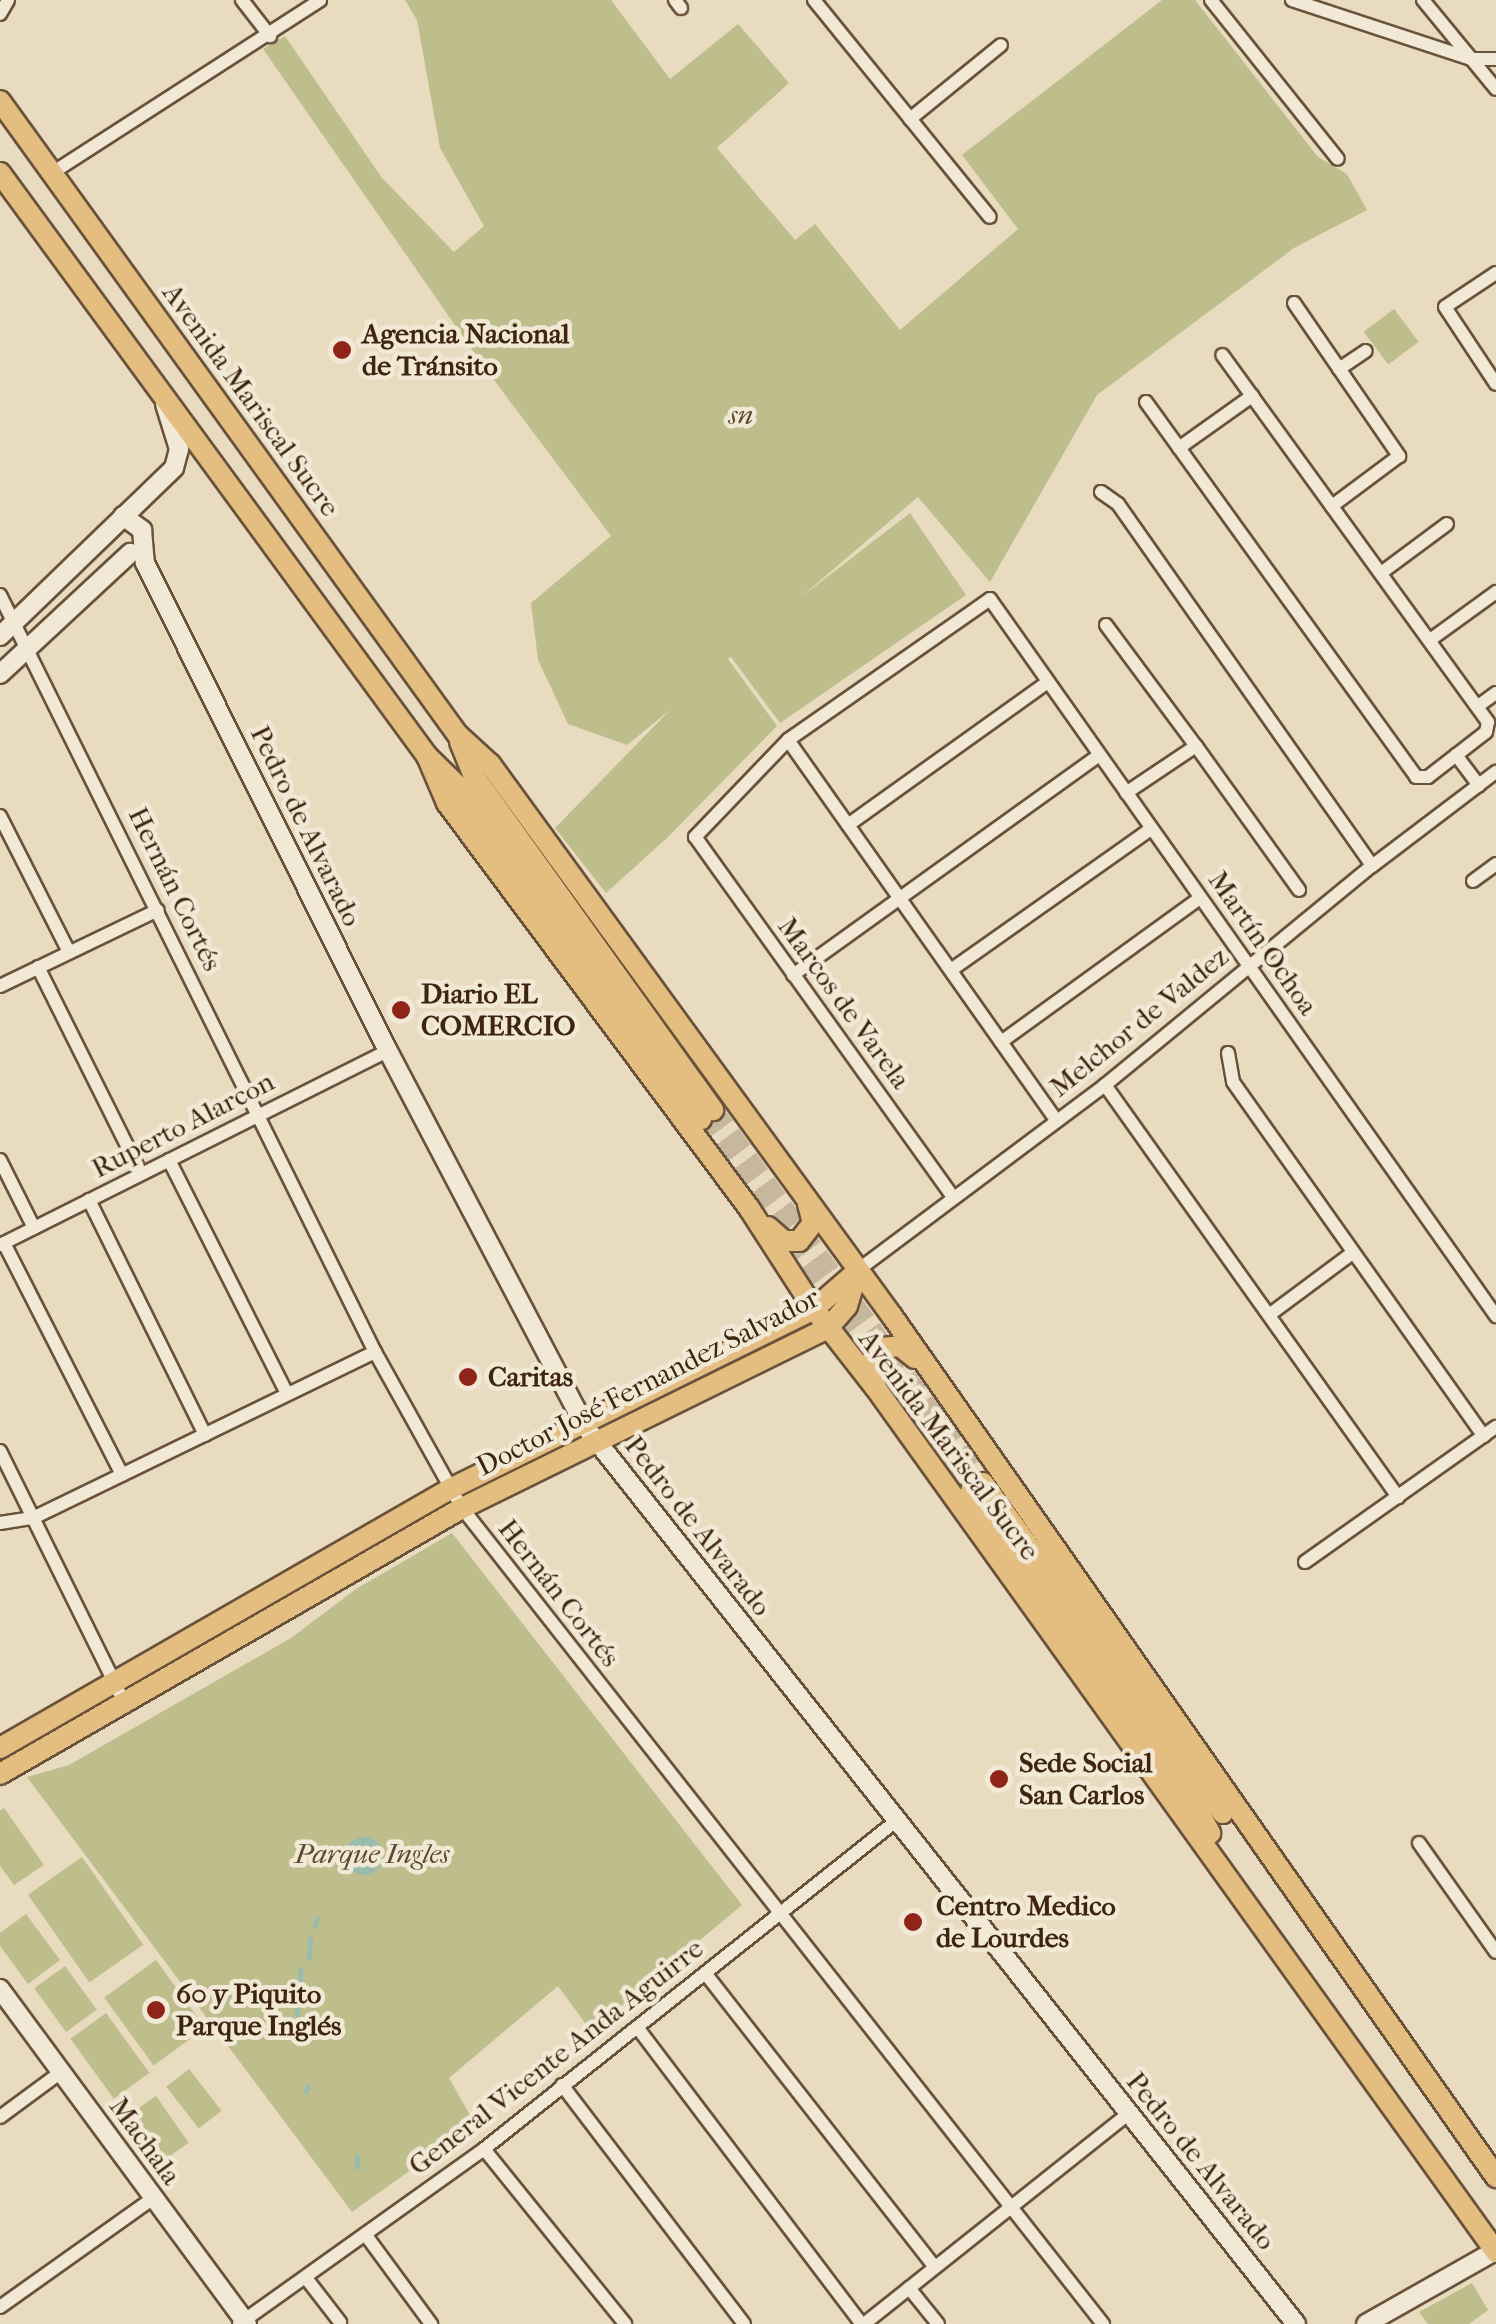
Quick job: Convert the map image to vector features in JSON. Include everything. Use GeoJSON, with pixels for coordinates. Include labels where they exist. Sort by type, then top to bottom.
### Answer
{"type":"FeatureCollection","features":[{"type":"Feature","properties":{"kind":"main road","name":"Avenida Mariscal Sucre"},"geometry":{"type":"LineString","coordinates":[[0,100],[456,734],[474,776],[707,1114],[459,787],[426,756],[0,173]]}},
{"type":"Feature","properties":{"kind":"main road"},"geometry":{"type":"LineString","coordinates":[[0,636],[178,460],[165,402]]}},
{"type":"Feature","properties":{"kind":"main road","name":"Pedro de Alvarado"},"geometry":{"type":"LineString","coordinates":[[119,521],[142,530],[137,558],[388,1051],[584,1424],[1296,2324]]}},
{"type":"Feature","properties":{"kind":"main road"},"geometry":{"type":"LineString","coordinates":[[0,674],[137,558]]}},
{"type":"Feature","properties":{"kind":"main road","name":"Avenida Mariscal Sucre"},"geometry":{"type":"LineString","coordinates":[[456,734],[490,764],[858,1270],[1495,2173]]}},
{"type":"Feature","properties":{"kind":"main road","name":"Avenida Mariscal Sucre"},"geometry":{"type":"LineString","coordinates":[[426,756],[447,803],[748,1208],[814,1309],[875,1386],[1496,2252]]}},
{"type":"Feature","properties":{"kind":"main road"},"geometry":{"type":"LineString","coordinates":[[748,1208],[774,1234],[791,1243],[812,1229],[814,1218],[807,1201]]}},
{"type":"Feature","properties":{"kind":"main road","name":"Doctor José Fernandez Salvador"},"geometry":{"type":"LineString","coordinates":[[0,1748],[450,1488],[814,1309],[858,1270]]}},
{"type":"Feature","properties":{"kind":"main road","name":"Doctor José Fernandez Salvador"},"geometry":{"type":"LineString","coordinates":[[0,1774],[462,1508],[828,1328],[848,1306],[858,1270]]}},
{"type":"Feature","properties":{"kind":"main road"},"geometry":{"type":"LineString","coordinates":[[875,1386],[871,1362],[890,1344],[908,1350],[931,1373]]}},
{"type":"Feature","properties":{"kind":"main road","name":"Avenida Mariscal Sucre"},"geometry":{"type":"LineString","coordinates":[[1259,1920],[1192,1800],[977,1487],[1257,1858],[1291,1888]]}},
{"type":"Feature","properties":{"kind":"main road","name":"Machala"},"geometry":{"type":"LineString","coordinates":[[0,1989],[244,2323]]}},
{"type":"Feature","properties":{"kind":"main road"},"geometry":{"type":"LineString","coordinates":[[1366,2324],[1496,2252]]}},
{"type":"Feature","properties":{"kind":"street"},"geometry":{"type":"LineString","coordinates":[[0,14],[8,0]]}},
{"type":"Feature","properties":{"kind":"street"},"geometry":{"type":"LineString","coordinates":[[242,0],[270,36]]}},
{"type":"Feature","properties":{"kind":"street"},"geometry":{"type":"LineString","coordinates":[[52,172],[270,36],[320,0]]}},
{"type":"Feature","properties":{"kind":"street"},"geometry":{"type":"LineString","coordinates":[[814,0],[990,217]]}},
{"type":"Feature","properties":{"kind":"street"},"geometry":{"type":"LineString","coordinates":[[1212,0],[1338,160]]}},
{"type":"Feature","properties":{"kind":"street"},"geometry":{"type":"LineString","coordinates":[[1292,0],[1471,59],[1496,59]]}},
{"type":"Feature","properties":{"kind":"street"},"geometry":{"type":"LineString","coordinates":[[1423,0],[1496,89]]}},
{"type":"Feature","properties":{"kind":"street"},"geometry":{"type":"LineString","coordinates":[[910,118],[1000,45]]}},
{"type":"Feature","properties":{"kind":"street"},"geometry":{"type":"LineString","coordinates":[[1496,273],[1445,307],[1496,384]]}},
{"type":"Feature","properties":{"kind":"street"},"geometry":{"type":"LineString","coordinates":[[1294,303],[1399,456],[1332,506]]}},
{"type":"Feature","properties":{"kind":"street"},"geometry":{"type":"LineString","coordinates":[[1338,369],[1366,350]]}},
{"type":"Feature","properties":{"kind":"street"},"geometry":{"type":"LineString","coordinates":[[1146,402],[1416,777],[1428,776],[1489,728],[1478,706],[1222,355]]}},
{"type":"Feature","properties":{"kind":"street"},"geometry":{"type":"LineString","coordinates":[[1179,448],[1252,396]]}},
{"type":"Feature","properties":{"kind":"street"},"geometry":{"type":"LineString","coordinates":[[1101,492],[1118,504],[1372,866]]}},
{"type":"Feature","properties":{"kind":"street"},"geometry":{"type":"LineString","coordinates":[[1381,573],[1447,524]]}},
{"type":"Feature","properties":{"kind":"street"},"geometry":{"type":"LineString","coordinates":[[1430,640],[1496,592]]}},
{"type":"Feature","properties":{"kind":"street","name":"Hernán Cortés"},"geometry":{"type":"LineString","coordinates":[[0,595],[375,1352],[462,1508],[1103,2324]]}},
{"type":"Feature","properties":{"kind":"street","name":"Martín Ochoa"},"geometry":{"type":"LineString","coordinates":[[788,740],[990,599],[1496,1316]]}},
{"type":"Feature","properties":{"kind":"street"},"geometry":{"type":"LineString","coordinates":[[1106,625],[1299,890]]}},
{"type":"Feature","properties":{"kind":"street"},"geometry":{"type":"LineString","coordinates":[[848,825],[1048,682]]}},
{"type":"Feature","properties":{"kind":"street"},"geometry":{"type":"LineString","coordinates":[[1478,706],[1496,693]]}},
{"type":"Feature","properties":{"kind":"street"},"geometry":{"type":"LineString","coordinates":[[788,740],[1057,1121]]}},
{"type":"Feature","properties":{"kind":"street","name":"Marcos de Varela"},"geometry":{"type":"LineString","coordinates":[[788,740],[694,837],[953,1198]]}},
{"type":"Feature","properties":{"kind":"street"},"geometry":{"type":"LineString","coordinates":[[1126,792],[1196,746]]}},
{"type":"Feature","properties":{"kind":"street"},"geometry":{"type":"LineString","coordinates":[[794,975],[1099,755]]}},
{"type":"Feature","properties":{"kind":"street"},"geometry":{"type":"LineString","coordinates":[[1456,755],[1480,785]]}},
{"type":"Feature","properties":{"kind":"street","name":"Melchor de Valdez"},"geometry":{"type":"LineString","coordinates":[[858,1270],[1105,1085],[1372,866],[1496,772]]}},
{"type":"Feature","properties":{"kind":"street"},"geometry":{"type":"LineString","coordinates":[[0,816],[69,952]]}},
{"type":"Feature","properties":{"kind":"street"},"geometry":{"type":"LineString","coordinates":[[950,970],[1152,828]]}},
{"type":"Feature","properties":{"kind":"street"},"geometry":{"type":"LineString","coordinates":[[1473,881],[1496,864]]}},
{"type":"Feature","properties":{"kind":"street"},"geometry":{"type":"LineString","coordinates":[[1001,1042],[1200,898]]}},
{"type":"Feature","properties":{"kind":"street"},"geometry":{"type":"LineString","coordinates":[[0,986],[158,910]]}},
{"type":"Feature","properties":{"kind":"street"},"geometry":{"type":"LineString","coordinates":[[38,967],[141,1174]]}},
{"type":"Feature","properties":{"kind":"street","name":"Ruperto Alarcon"},"geometry":{"type":"LineString","coordinates":[[2,1244],[388,1051]]}},
{"type":"Feature","properties":{"kind":"street"},"geometry":{"type":"LineString","coordinates":[[1228,1053],[1233,1082],[1351,1254],[1490,1431],[1306,1562]]}},
{"type":"Feature","properties":{"kind":"street"},"geometry":{"type":"LineString","coordinates":[[1105,1085],[1398,1496]]}},
{"type":"Feature","properties":{"kind":"street"},"geometry":{"type":"LineString","coordinates":[[0,1160],[34,1228]]}},
{"type":"Feature","properties":{"kind":"street"},"geometry":{"type":"LineString","coordinates":[[169,1160],[288,1394]]}},
{"type":"Feature","properties":{"kind":"street"},"geometry":{"type":"LineString","coordinates":[[89,1200],[205,1435]]}},
{"type":"Feature","properties":{"kind":"street"},"geometry":{"type":"LineString","coordinates":[[2,1244],[122,1474]]}},
{"type":"Feature","properties":{"kind":"street"},"geometry":{"type":"LineString","coordinates":[[1269,1315],[1351,1254]]}},
{"type":"Feature","properties":{"kind":"street"},"geometry":{"type":"LineString","coordinates":[[0,1523],[33,1518],[375,1352]]}},
{"type":"Feature","properties":{"kind":"street"},"geometry":{"type":"LineString","coordinates":[[0,1452],[124,1702]]}},
{"type":"Feature","properties":{"kind":"street","name":"General Vicente Anda Aguirre"},"geometry":{"type":"LineString","coordinates":[[244,2323],[484,2149],[896,1820]]}},
{"type":"Feature","properties":{"kind":"street"},"geometry":{"type":"LineString","coordinates":[[1419,1843],[1496,1952]]}},
{"type":"Feature","properties":{"kind":"street"},"geometry":{"type":"LineString","coordinates":[[705,1973],[935,2267]]}},
{"type":"Feature","properties":{"kind":"street"},"geometry":{"type":"LineString","coordinates":[[637,2027],[863,2324],[1128,2114]]}},
{"type":"Feature","properties":{"kind":"street"},"geometry":{"type":"LineString","coordinates":[[0,2116],[61,2072]]}},
{"type":"Feature","properties":{"kind":"street"},"geometry":{"type":"LineString","coordinates":[[562,2085],[744,2324]]}},
{"type":"Feature","properties":{"kind":"street"},"geometry":{"type":"LineString","coordinates":[[484,2149],[625,2324]]}},
{"type":"Feature","properties":{"kind":"street"},"geometry":{"type":"LineString","coordinates":[[0,2308],[152,2199]]}},
{"type":"Feature","properties":{"kind":"street"},"geometry":{"type":"LineString","coordinates":[[365,2234],[432,2324]]}},
{"type":"Feature","properties":{"kind":"street"},"geometry":{"type":"LineString","coordinates":[[306,2278],[340,2322]]}},
{"type":"Feature","properties":{"kind":"street"},"geometry":{"type":"LineString","coordinates":[[909,2288],[938,2324]]}},
{"type":"Feature","properties":{"kind":"green space","name":"sn"},"geometry":{"type":"Polygon","coordinates":[[[405,0],[611,0],[670,79],[738,24],[789,83],[717,148],[795,240],[815,224],[900,330],[1018,229],[962,155],[1162,0],[1195,0],[1318,157],[1347,174],[1367,210],[1294,248],[1097,395],[990,582],[918,497],[801,597],[910,513],[966,595],[780,723],[731,657],[728,659],[777,726],[668,837],[606,893],[555,828],[670,710],[627,745],[568,724],[538,660],[531,603],[611,536],[482,364],[263,49],[285,36],[382,178],[454,252],[484,226],[440,148],[417,20],[405,0]]]}},
{"type":"Feature","properties":{"kind":"green space"},"geometry":{"type":"Polygon","coordinates":[[[1394,309],[1419,342],[1388,365],[1364,332],[1394,309]]]}},
{"type":"Feature","properties":{"kind":"green space","name":"Parque Ingles"},"geometry":{"type":"Polygon","coordinates":[[[452,1533],[742,1905],[591,2031],[558,1986],[449,2078],[475,2124],[352,2212],[27,1777],[69,1765],[291,1638],[356,1589],[452,1533]]]}},
{"type":"Feature","properties":{"kind":"green space"},"geometry":{"type":"Polygon","coordinates":[[[4,1808],[44,1865],[14,1885],[0,1866],[0,1811],[4,1808]]]}},
{"type":"Feature","properties":{"kind":"green space"},"geometry":{"type":"Polygon","coordinates":[[[82,1857],[143,1945],[89,1983],[28,1895],[82,1857]]]}},
{"type":"Feature","properties":{"kind":"green space"},"geometry":{"type":"Polygon","coordinates":[[[26,1914],[60,1960],[28,1984],[0,1946],[0,1933],[26,1914]]]}},
{"type":"Feature","properties":{"kind":"green space"},"geometry":{"type":"Polygon","coordinates":[[[156,1960],[205,2028],[154,2066],[104,1998],[156,1960]]]}},
{"type":"Feature","properties":{"kind":"green space"},"geometry":{"type":"Polygon","coordinates":[[[65,1966],[97,2010],[66,2032],[34,1988],[65,1966]]]}},
{"type":"Feature","properties":{"kind":"green space"},"geometry":{"type":"Polygon","coordinates":[[[106,2013],[149,2073],[114,2099],[70,2039],[106,2013]]]}},
{"type":"Feature","properties":{"kind":"green space"},"geometry":{"type":"Polygon","coordinates":[[[189,2069],[222,2111],[199,2129],[166,2087],[189,2069]]]}},
{"type":"Feature","properties":{"kind":"green space"},"geometry":{"type":"Polygon","coordinates":[[[156,2096],[189,2143],[166,2159],[133,2112],[156,2096]]]}},
{"type":"Feature","properties":{"kind":"green space"},"geometry":{"type":"Polygon","coordinates":[[[1472,2283],[1488,2310],[1469,2324],[1428,2324],[1419,2312],[1472,2283]]]}},
{"type":"Feature","properties":{"kind":"shaded area"},"geometry":{"type":"Polygon","coordinates":[[[364,1837],[378,1842],[383,1856],[378,1870],[364,1875],[350,1870],[345,1856],[350,1842],[364,1837]]]}},
{"type":"Feature","properties":{"kind":"waterway"},"geometry":{"type":"LineString","coordinates":[[315,1926],[317,1918]]}},
{"type":"Feature","properties":{"kind":"waterway"},"geometry":{"type":"LineString","coordinates":[[309,1958],[310,1939]]}},
{"type":"Feature","properties":{"kind":"waterway"},"geometry":{"type":"LineString","coordinates":[[300,1969],[300,1981]]}},
{"type":"Feature","properties":{"kind":"waterway"},"geometry":{"type":"LineString","coordinates":[[294,2001],[300,2022]]}},
{"type":"Feature","properties":{"kind":"waterway"},"geometry":{"type":"LineString","coordinates":[[306,2092],[308,2086]]}},
{"type":"Feature","properties":{"kind":"waterway"},"geometry":{"type":"LineString","coordinates":[[357,2156],[357,2167]]}},
{"type":"Feature","properties":{"kind":"tunnel"},"geometry":{"type":"LineString","coordinates":[[713,1110],[983,1483]]}},
{"type":"Feature","properties":{"kind":"tunnel"},"geometry":{"type":"LineString","coordinates":[[701,1119],[971,1491]]}},
{"type":"Feature","properties":{"kind":"place","name":"Agencia Nacional de Tránsito"},"geometry":{"type":"Point","coordinates":[342,350]}},
{"type":"Feature","properties":{"kind":"place","name":"Diario EL COMERCIO"},"geometry":{"type":"Point","coordinates":[401,1010]}},
{"type":"Feature","properties":{"kind":"place","name":"Caritas"},"geometry":{"type":"Point","coordinates":[468,1377]}},
{"type":"Feature","properties":{"kind":"place","name":"Sede Social San Carlos"},"geometry":{"type":"Point","coordinates":[999,1779]}},
{"type":"Feature","properties":{"kind":"place","name":"Centro Medico de Lourdes"},"geometry":{"type":"Point","coordinates":[913,1922]}},
{"type":"Feature","properties":{"kind":"place","name":"60 y Piquito Parque Inglés"},"geometry":{"type":"Point","coordinates":[156,2010]}}]}
